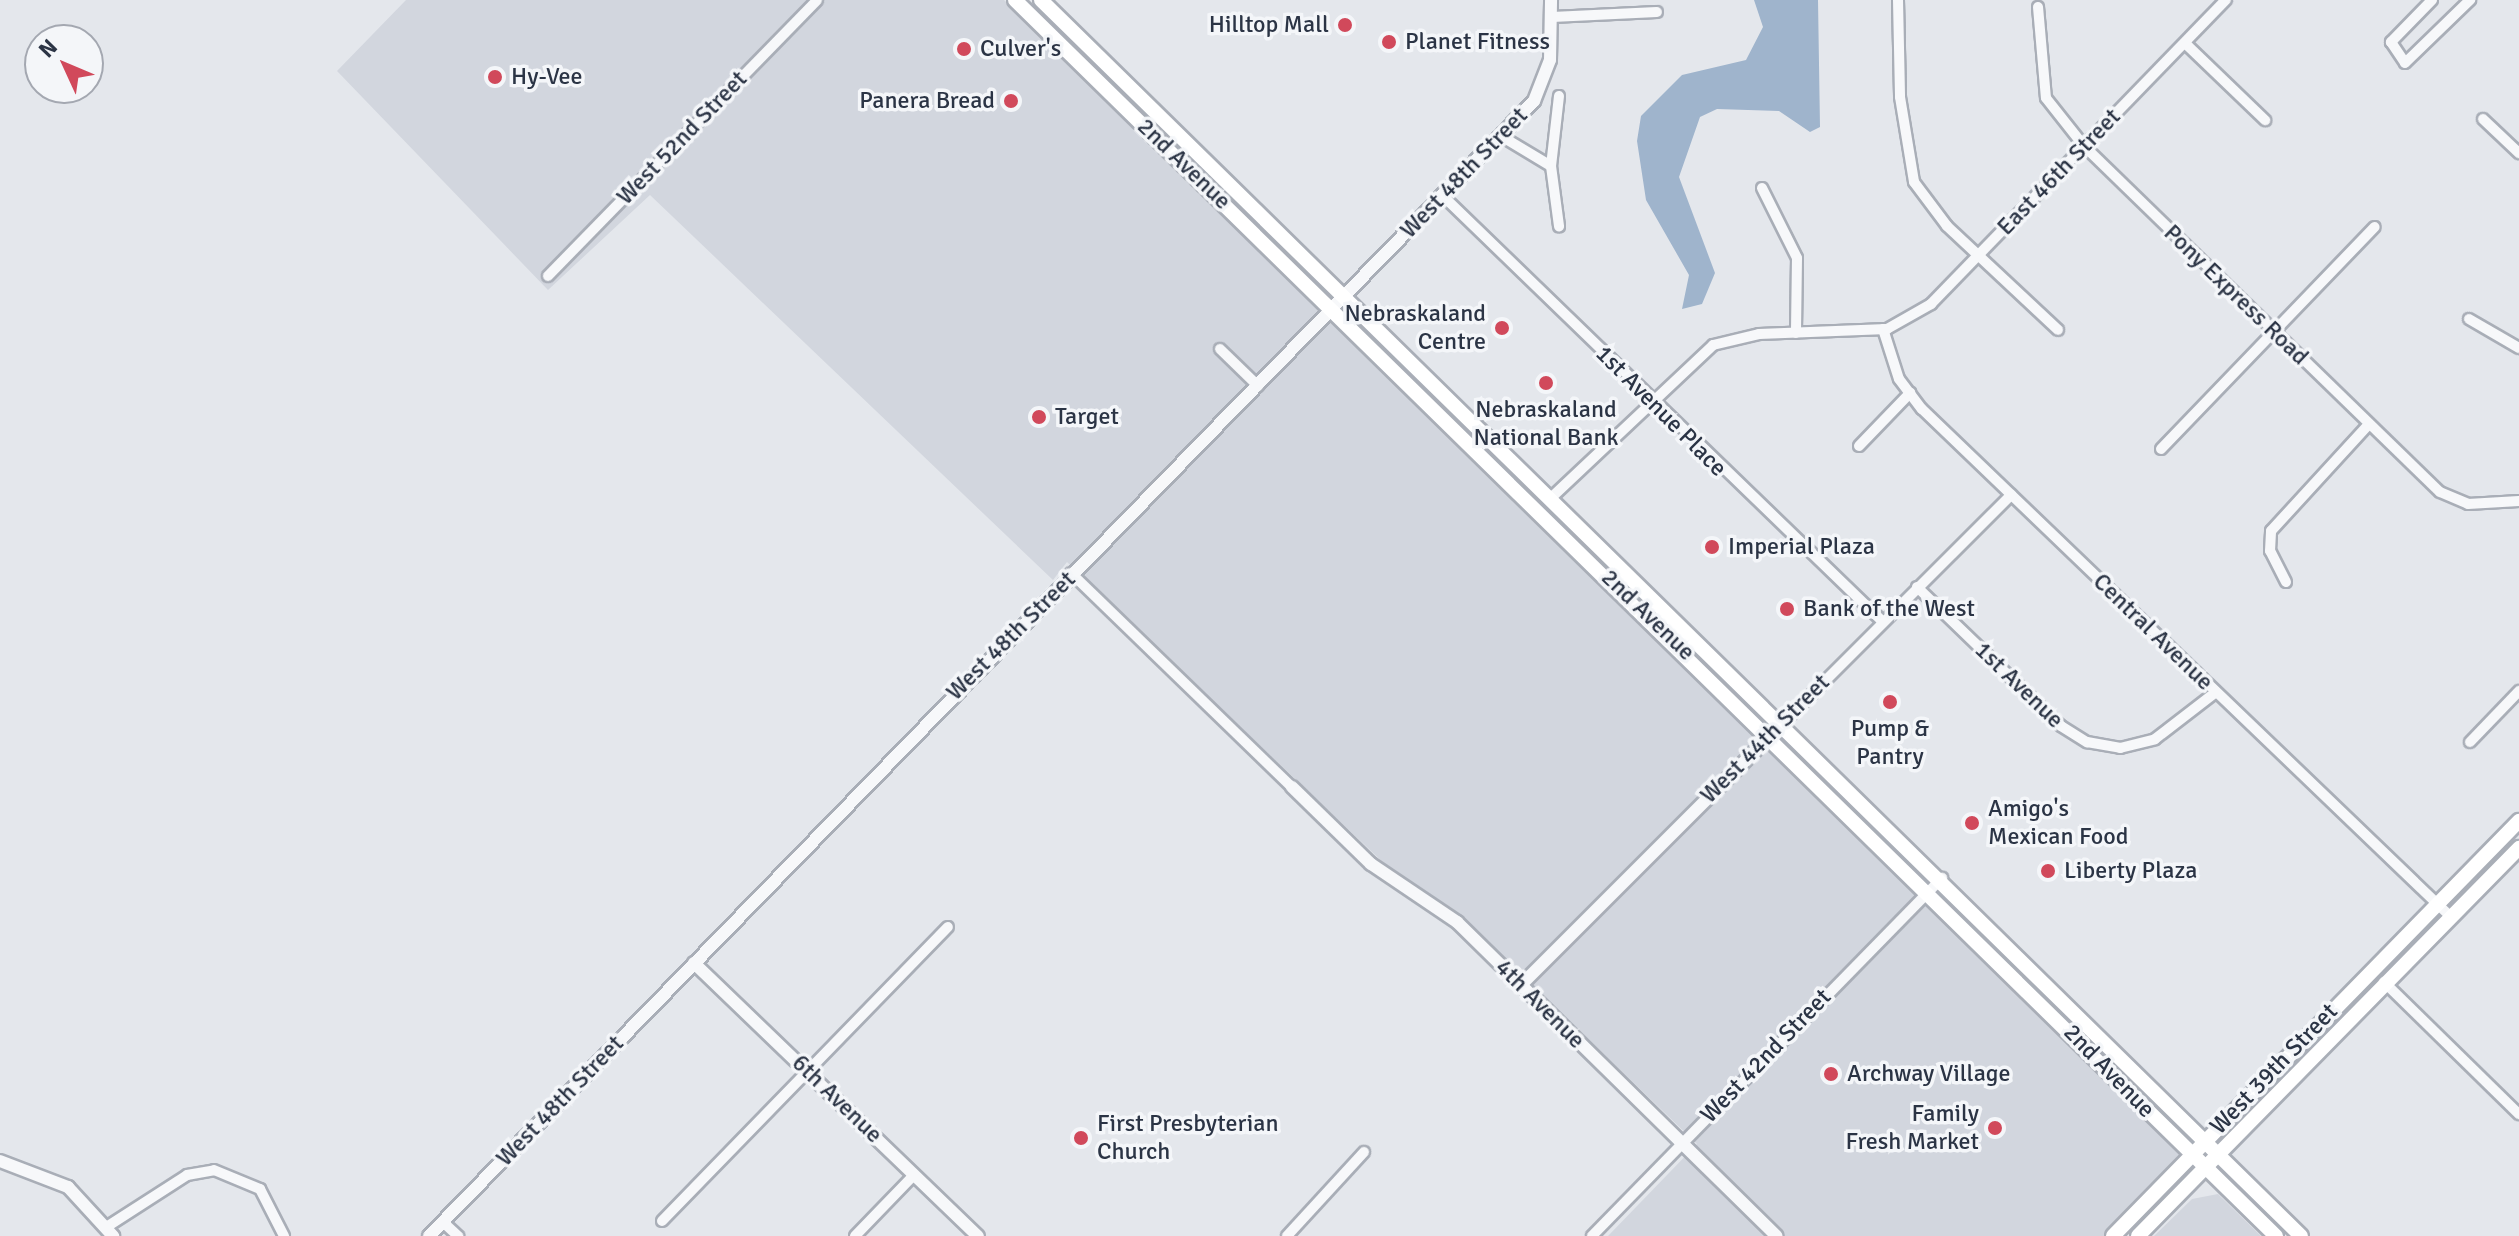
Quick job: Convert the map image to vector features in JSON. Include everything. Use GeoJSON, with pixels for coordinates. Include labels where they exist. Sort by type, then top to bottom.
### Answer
{"type":"FeatureCollection","features":[{"type":"Feature","properties":{"kind":"main road","name":"2nd Avenue"},"geometry":{"type":"LineString","coordinates":[[1015,0],[1338,303],[1776,730],[1942,878],[2301,1236]]}},
{"type":"Feature","properties":{"kind":"main road","name":"2nd Avenue"},"geometry":{"type":"LineString","coordinates":[[1041,0],[1338,303],[1553,496],[1929,890],[2204,1168],[2276,1236]]}},
{"type":"Feature","properties":{"kind":"main road","name":"West 39th Street"},"geometry":{"type":"LineString","coordinates":[[2113,1236],[2519,821]]}},
{"type":"Feature","properties":{"kind":"main road","name":"West 39th Street"},"geometry":{"type":"LineString","coordinates":[[2138,1236],[2384,982],[2519,848]]}},
{"type":"Feature","properties":{"kind":"street","name":"West 52nd Street"},"geometry":{"type":"LineString","coordinates":[[548,276],[817,0]]}},
{"type":"Feature","properties":{"kind":"street","name":"West 48th Street"},"geometry":{"type":"LineString","coordinates":[[429,1236],[1071,573],[1501,136],[1546,76],[1551,0]]}},
{"type":"Feature","properties":{"kind":"street"},"geometry":{"type":"LineString","coordinates":[[1898,0],[1901,111],[1914,182],[1978,256],[2058,330]]}},
{"type":"Feature","properties":{"kind":"street","name":"East 46th Street"},"geometry":{"type":"LineString","coordinates":[[1883,329],[1931,304],[2226,0]]}},
{"type":"Feature","properties":{"kind":"street"},"geometry":{"type":"LineString","coordinates":[[2432,0],[2391,42],[2405,63],[2470,0]]}},
{"type":"Feature","properties":{"kind":"street","name":"Pony Express Road"},"geometry":{"type":"LineString","coordinates":[[2038,7],[2046,98],[2084,146],[2440,492],[2468,504],[2519,501]]}},
{"type":"Feature","properties":{"kind":"street"},"geometry":{"type":"LineString","coordinates":[[1552,17],[1657,12]]}},
{"type":"Feature","properties":{"kind":"street"},"geometry":{"type":"LineString","coordinates":[[2186,44],[2265,120]]}},
{"type":"Feature","properties":{"kind":"street"},"geometry":{"type":"LineString","coordinates":[[1559,96],[1551,166],[1559,226]]}},
{"type":"Feature","properties":{"kind":"street"},"geometry":{"type":"LineString","coordinates":[[2483,119],[2519,153]]}},
{"type":"Feature","properties":{"kind":"street"},"geometry":{"type":"LineString","coordinates":[[1501,136],[1551,166]]}},
{"type":"Feature","properties":{"kind":"street"},"geometry":{"type":"LineString","coordinates":[[1762,188],[1797,258],[1796,333]]}},
{"type":"Feature","properties":{"kind":"street","name":"1st Avenue Place"},"geometry":{"type":"LineString","coordinates":[[1443,196],[1883,622]]}},
{"type":"Feature","properties":{"kind":"street"},"geometry":{"type":"LineString","coordinates":[[2161,449],[2375,227]]}},
{"type":"Feature","properties":{"kind":"street"},"geometry":{"type":"LineString","coordinates":[[2469,319],[2519,348]]}},
{"type":"Feature","properties":{"kind":"street"},"geometry":{"type":"LineString","coordinates":[[1553,496],[1651,396],[1713,345],[1733,336],[1883,329]]}},
{"type":"Feature","properties":{"kind":"street","name":"Central Avenue"},"geometry":{"type":"LineString","coordinates":[[1883,329],[1910,393],[2011,495],[2450,916]]}},
{"type":"Feature","properties":{"kind":"street"},"geometry":{"type":"LineString","coordinates":[[1220,349],[1258,386]]}},
{"type":"Feature","properties":{"kind":"street"},"geometry":{"type":"LineString","coordinates":[[1859,446],[1910,393]]}},
{"type":"Feature","properties":{"kind":"street"},"geometry":{"type":"LineString","coordinates":[[2286,582],[2276,571],[2271,531],[2368,425]]}},
{"type":"Feature","properties":{"kind":"street","name":"West 44th Street"},"geometry":{"type":"LineString","coordinates":[[1521,985],[2011,495]]}},
{"type":"Feature","properties":{"kind":"street"},"geometry":{"type":"LineString","coordinates":[[1071,573],[1292,787]]}},
{"type":"Feature","properties":{"kind":"street","name":"1st Avenue"},"geometry":{"type":"LineString","coordinates":[[1917,587],[2061,726],[2087,742],[2120,748],[2155,739],[2216,692]]}},
{"type":"Feature","properties":{"kind":"street"},"geometry":{"type":"LineString","coordinates":[[2470,742],[2519,691]]}},
{"type":"Feature","properties":{"kind":"street","name":"4th Avenue"},"geometry":{"type":"LineString","coordinates":[[1292,787],[1371,864],[1457,922],[1777,1236]]}},
{"type":"Feature","properties":{"kind":"street","name":"West 42nd Street"},"geometry":{"type":"LineString","coordinates":[[1592,1236],[1942,878]]}},
{"type":"Feature","properties":{"kind":"street"},"geometry":{"type":"LineString","coordinates":[[662,1221],[948,927]]}},
{"type":"Feature","properties":{"kind":"street","name":"6th Avenue"},"geometry":{"type":"LineString","coordinates":[[694,963],[978,1236]]}},
{"type":"Feature","properties":{"kind":"street"},"geometry":{"type":"LineString","coordinates":[[2384,982],[2519,1114]]}},
{"type":"Feature","properties":{"kind":"street"},"geometry":{"type":"LineString","coordinates":[[1287,1236],[1364,1152]]}},
{"type":"Feature","properties":{"kind":"street"},"geometry":{"type":"LineString","coordinates":[[0,1161],[68,1187],[110,1231],[187,1175],[214,1170],[260,1189],[284,1236]]}},
{"type":"Feature","properties":{"kind":"street"},"geometry":{"type":"LineString","coordinates":[[855,1236],[914,1175]]}},
{"type":"Feature","properties":{"kind":"street"},"geometry":{"type":"LineString","coordinates":[[443,1222],[458,1236]]}},
{"type":"Feature","properties":{"kind":"shaded area"},"geometry":{"type":"Polygon","coordinates":[[[406,0],[1004,0],[2191,1155],[2111,1236],[1608,1236],[1697,1144],[1462,917],[1389,868],[1067,562],[1053,580],[650,195],[548,290],[337,71],[406,0]]]}},
{"type":"Feature","properties":{"kind":"shaded area"},"geometry":{"type":"Polygon","coordinates":[[[2218,1194],[2261,1236],[2154,1236],[2192,1199],[2218,1194]]]}},
{"type":"Feature","properties":{"kind":"water"},"geometry":{"type":"Polygon","coordinates":[[[1754,0],[1818,0],[1820,127],[1810,132],[1779,111],[1717,109],[1700,117],[1679,177],[1715,273],[1702,304],[1682,309],[1689,275],[1646,200],[1637,141],[1641,116],[1682,75],[1746,60],[1763,27],[1754,0]]]}},
{"type":"Feature","properties":{"kind":"place","name":"Hilltop Mall"},"geometry":{"type":"Point","coordinates":[1345,25]}},
{"type":"Feature","properties":{"kind":"place","name":"Planet Fitness"},"geometry":{"type":"Point","coordinates":[1389,42]}},
{"type":"Feature","properties":{"kind":"place","name":"Culver's"},"geometry":{"type":"Point","coordinates":[964,49]}},
{"type":"Feature","properties":{"kind":"place","name":"Hy-Vee"},"geometry":{"type":"Point","coordinates":[495,77]}},
{"type":"Feature","properties":{"kind":"place","name":"Panera Bread"},"geometry":{"type":"Point","coordinates":[1011,101]}},
{"type":"Feature","properties":{"kind":"place","name":"Nebraskaland Centre"},"geometry":{"type":"Point","coordinates":[1502,328]}},
{"type":"Feature","properties":{"kind":"place","name":"Nebraskaland National Bank"},"geometry":{"type":"Point","coordinates":[1546,383]}},
{"type":"Feature","properties":{"kind":"place","name":"Target"},"geometry":{"type":"Point","coordinates":[1039,417]}},
{"type":"Feature","properties":{"kind":"place","name":"Imperial Plaza"},"geometry":{"type":"Point","coordinates":[1712,547]}},
{"type":"Feature","properties":{"kind":"place","name":"Bank of the West"},"geometry":{"type":"Point","coordinates":[1787,609]}},
{"type":"Feature","properties":{"kind":"place","name":"Pump & Pantry"},"geometry":{"type":"Point","coordinates":[1890,702]}},
{"type":"Feature","properties":{"kind":"place","name":"Amigo's Mexican Food"},"geometry":{"type":"Point","coordinates":[1972,823]}},
{"type":"Feature","properties":{"kind":"place","name":"Liberty Plaza"},"geometry":{"type":"Point","coordinates":[2048,871]}},
{"type":"Feature","properties":{"kind":"place","name":"Archway Village"},"geometry":{"type":"Point","coordinates":[1831,1074]}},
{"type":"Feature","properties":{"kind":"place","name":"Family Fresh Market"},"geometry":{"type":"Point","coordinates":[1995,1128]}},
{"type":"Feature","properties":{"kind":"place","name":"First Presbyterian Church"},"geometry":{"type":"Point","coordinates":[1081,1138]}}]}
